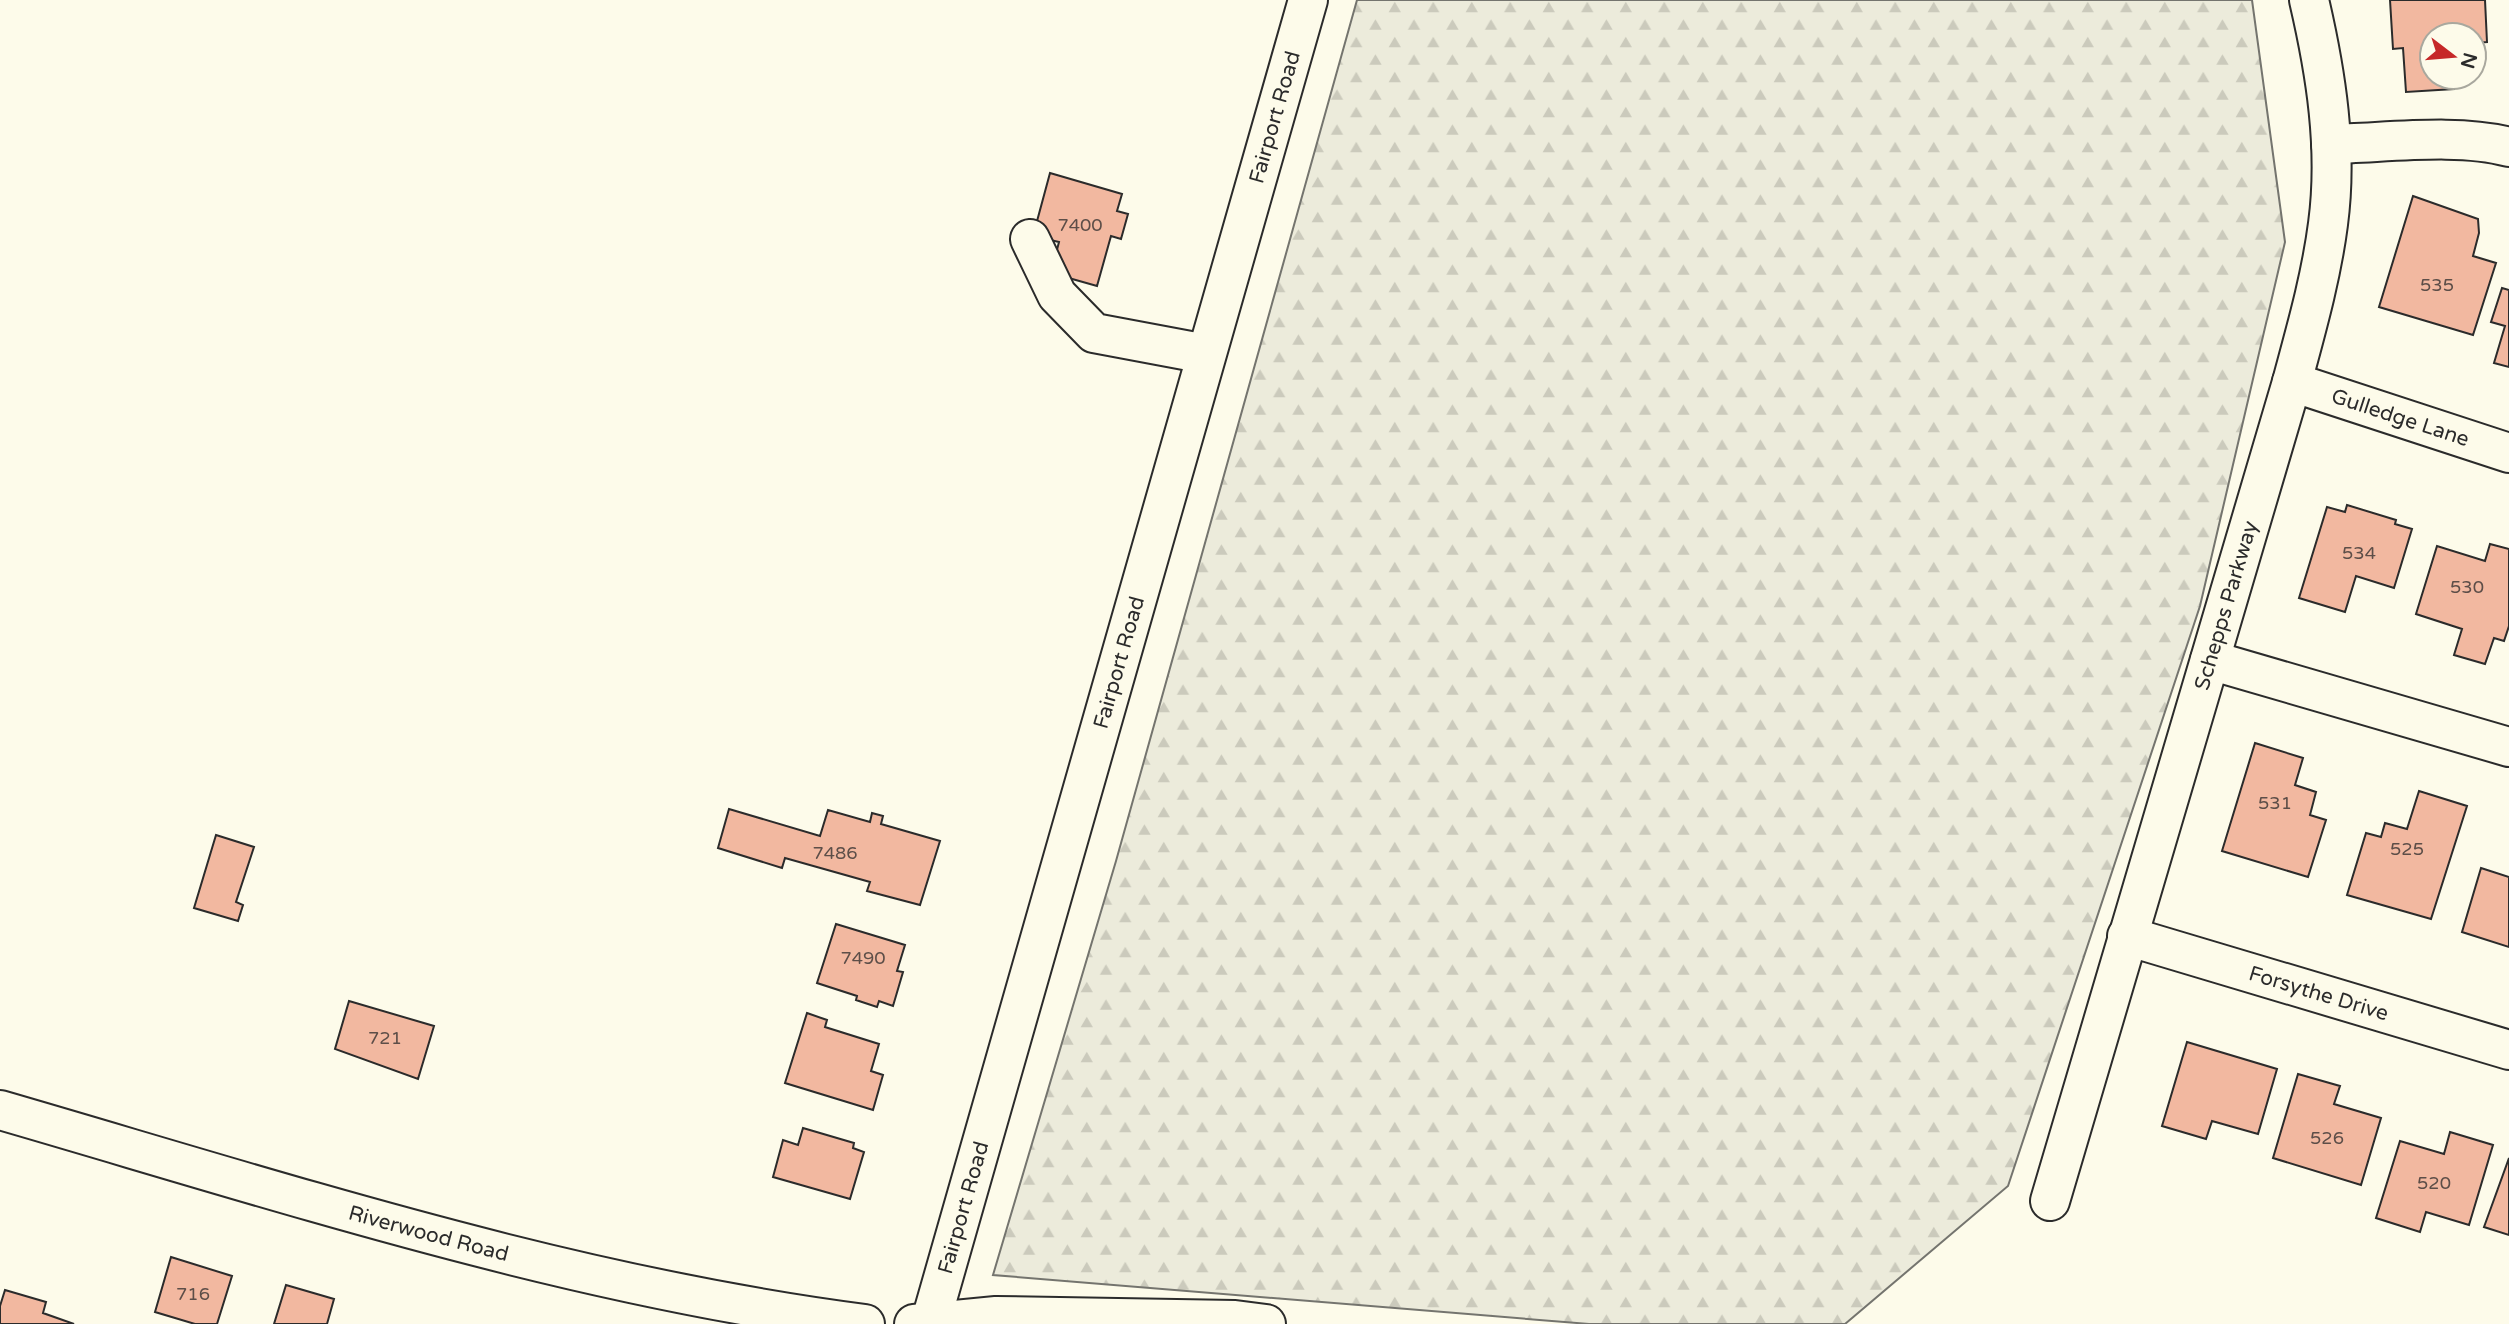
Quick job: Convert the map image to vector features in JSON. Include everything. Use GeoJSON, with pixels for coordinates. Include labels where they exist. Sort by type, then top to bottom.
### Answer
{"type":"FeatureCollection","features":[{"type":"Feature","properties":{"kind":"street","name":"Fairport Road"},"geometry":{"type":"LineString","coordinates":[[930,1324],[1308,0]]}},
{"type":"Feature","properties":{"kind":"street","name":"Schepps Parkway"},"geometry":{"type":"LineString","coordinates":[[2050,1201],[2314,301],[2329,223],[2331,144],[2323,61],[2309,0]]}},
{"type":"Feature","properties":{"kind":"street"},"geometry":{"type":"LineString","coordinates":[[2331,144],[2461,140],[2490,142],[2509,147]]}},
{"type":"Feature","properties":{"kind":"street"},"geometry":{"type":"LineString","coordinates":[[1030,239],[1056,295],[1094,333],[1206,355]]}},
{"type":"Feature","properties":{"kind":"street","name":"Gulledge Lane"},"geometry":{"type":"LineString","coordinates":[[2292,382],[2509,453]]}},
{"type":"Feature","properties":{"kind":"street"},"geometry":{"type":"LineString","coordinates":[[2210,660],[2509,747]]}},
{"type":"Feature","properties":{"kind":"street","name":"Forsythe Drive"},"geometry":{"type":"LineString","coordinates":[[2127,936],[2509,1050]]}},
{"type":"Feature","properties":{"kind":"street","name":"Riverwood Road"},"geometry":{"type":"LineString","coordinates":[[0,1110],[483,1250],[655,1289],[804,1316],[865,1324]]}},
{"type":"Feature","properties":{"kind":"street"},"geometry":{"type":"LineString","coordinates":[[914,1324],[996,1316],[1235,1320],[1266,1324]]}},
{"type":"Feature","properties":{"kind":"green space"},"geometry":{"type":"Polygon","coordinates":[[[1357,0],[2252,0],[2285,242],[2200,606],[2008,1186],[1845,1324],[1589,1324],[993,1275],[1116,861],[1357,0]]]}},
{"type":"Feature","properties":{"kind":"building"},"geometry":{"type":"Polygon","coordinates":[[[2390,0],[2485,0],[2486,21],[2418,21],[2418,91],[2422,91],[2406,92],[2403,48],[2393,49],[2390,0]]]}},
{"type":"Feature","properties":{"kind":"building"},"geometry":{"type":"Polygon","coordinates":[[[1050,173],[1122,194],[1117,211],[1128,214],[1121,239],[1111,236],[1097,286],[1051,273],[1059,242],[1033,236],[1050,173]]]}},
{"type":"Feature","properties":{"kind":"building"},"geometry":{"type":"Polygon","coordinates":[[[2413,196],[2478,219],[2479,233],[2473,256],[2496,263],[2473,335],[2379,307],[2413,196]]]}},
{"type":"Feature","properties":{"kind":"building"},"geometry":{"type":"Polygon","coordinates":[[[2502,288],[2509,290],[2509,367],[2494,363],[2505,326],[2491,322],[2502,288]]]}},
{"type":"Feature","properties":{"kind":"building"},"geometry":{"type":"Polygon","coordinates":[[[2347,505],[2396,520],[2395,524],[2412,529],[2394,588],[2356,576],[2345,612],[2299,598],[2327,507],[2345,512],[2347,505]]]}},
{"type":"Feature","properties":{"kind":"building"},"geometry":{"type":"Polygon","coordinates":[[[2490,544],[2509,549],[2509,626],[2504,641],[2494,638],[2485,664],[2454,655],[2462,629],[2416,614],[2437,546],[2485,561],[2490,544]]]}},
{"type":"Feature","properties":{"kind":"building"},"geometry":{"type":"Polygon","coordinates":[[[2255,743],[2303,758],[2295,785],[2316,792],[2310,815],[2326,820],[2308,877],[2222,851],[2255,743]]]}},
{"type":"Feature","properties":{"kind":"building"},"geometry":{"type":"Polygon","coordinates":[[[2419,791],[2467,806],[2431,919],[2347,895],[2366,833],[2381,837],[2385,823],[2407,829],[2419,791]]]}},
{"type":"Feature","properties":{"kind":"building"},"geometry":{"type":"Polygon","coordinates":[[[729,809],[820,836],[828,810],[870,822],[872,813],[883,816],[881,824],[940,841],[920,905],[867,891],[870,882],[785,858],[782,868],[718,848],[729,809]]]}},
{"type":"Feature","properties":{"kind":"building"},"geometry":{"type":"Polygon","coordinates":[[[216,835],[254,847],[236,902],[243,905],[238,921],[194,908],[216,835]]]}},
{"type":"Feature","properties":{"kind":"building"},"geometry":{"type":"Polygon","coordinates":[[[2481,868],[2509,877],[2509,947],[2462,932],[2481,868]]]}},
{"type":"Feature","properties":{"kind":"building"},"geometry":{"type":"Polygon","coordinates":[[[836,924],[905,945],[897,971],[903,972],[893,1006],[879,1001],[877,1007],[856,1000],[857,996],[817,983],[836,924]]]}},
{"type":"Feature","properties":{"kind":"building"},"geometry":{"type":"Polygon","coordinates":[[[349,1001],[434,1026],[418,1079],[335,1049],[349,1001]]]}},
{"type":"Feature","properties":{"kind":"building"},"geometry":{"type":"Polygon","coordinates":[[[807,1013],[827,1020],[825,1027],[879,1044],[871,1071],[883,1075],[873,1110],[785,1083],[807,1013]]]}},
{"type":"Feature","properties":{"kind":"building"},"geometry":{"type":"Polygon","coordinates":[[[2187,1042],[2277,1069],[2258,1134],[2212,1121],[2206,1139],[2162,1126],[2187,1042]]]}},
{"type":"Feature","properties":{"kind":"building"},"geometry":{"type":"Polygon","coordinates":[[[2298,1074],[2340,1086],[2334,1104],[2381,1118],[2361,1185],[2273,1158],[2298,1074]]]}},
{"type":"Feature","properties":{"kind":"building"},"geometry":{"type":"Polygon","coordinates":[[[803,1128],[854,1143],[853,1148],[864,1152],[850,1199],[773,1177],[783,1140],[798,1145],[803,1128]]]}},
{"type":"Feature","properties":{"kind":"building"},"geometry":{"type":"Polygon","coordinates":[[[2450,1132],[2493,1145],[2469,1225],[2426,1212],[2420,1232],[2376,1218],[2400,1141],[2444,1154],[2450,1132]]]}},
{"type":"Feature","properties":{"kind":"building"},"geometry":{"type":"Polygon","coordinates":[[[2509,1158],[2509,1235],[2484,1227],[2509,1158]]]}},
{"type":"Feature","properties":{"kind":"building"},"geometry":{"type":"Polygon","coordinates":[[[171,1257],[232,1276],[217,1324],[195,1324],[155,1312],[171,1257]]]}},
{"type":"Feature","properties":{"kind":"building"},"geometry":{"type":"Polygon","coordinates":[[[286,1285],[334,1299],[327,1324],[274,1324],[286,1285]]]}},
{"type":"Feature","properties":{"kind":"building"},"geometry":{"type":"Polygon","coordinates":[[[5,1290],[46,1302],[43,1313],[74,1324],[0,1324],[0,1306],[5,1290]]]}}]}
